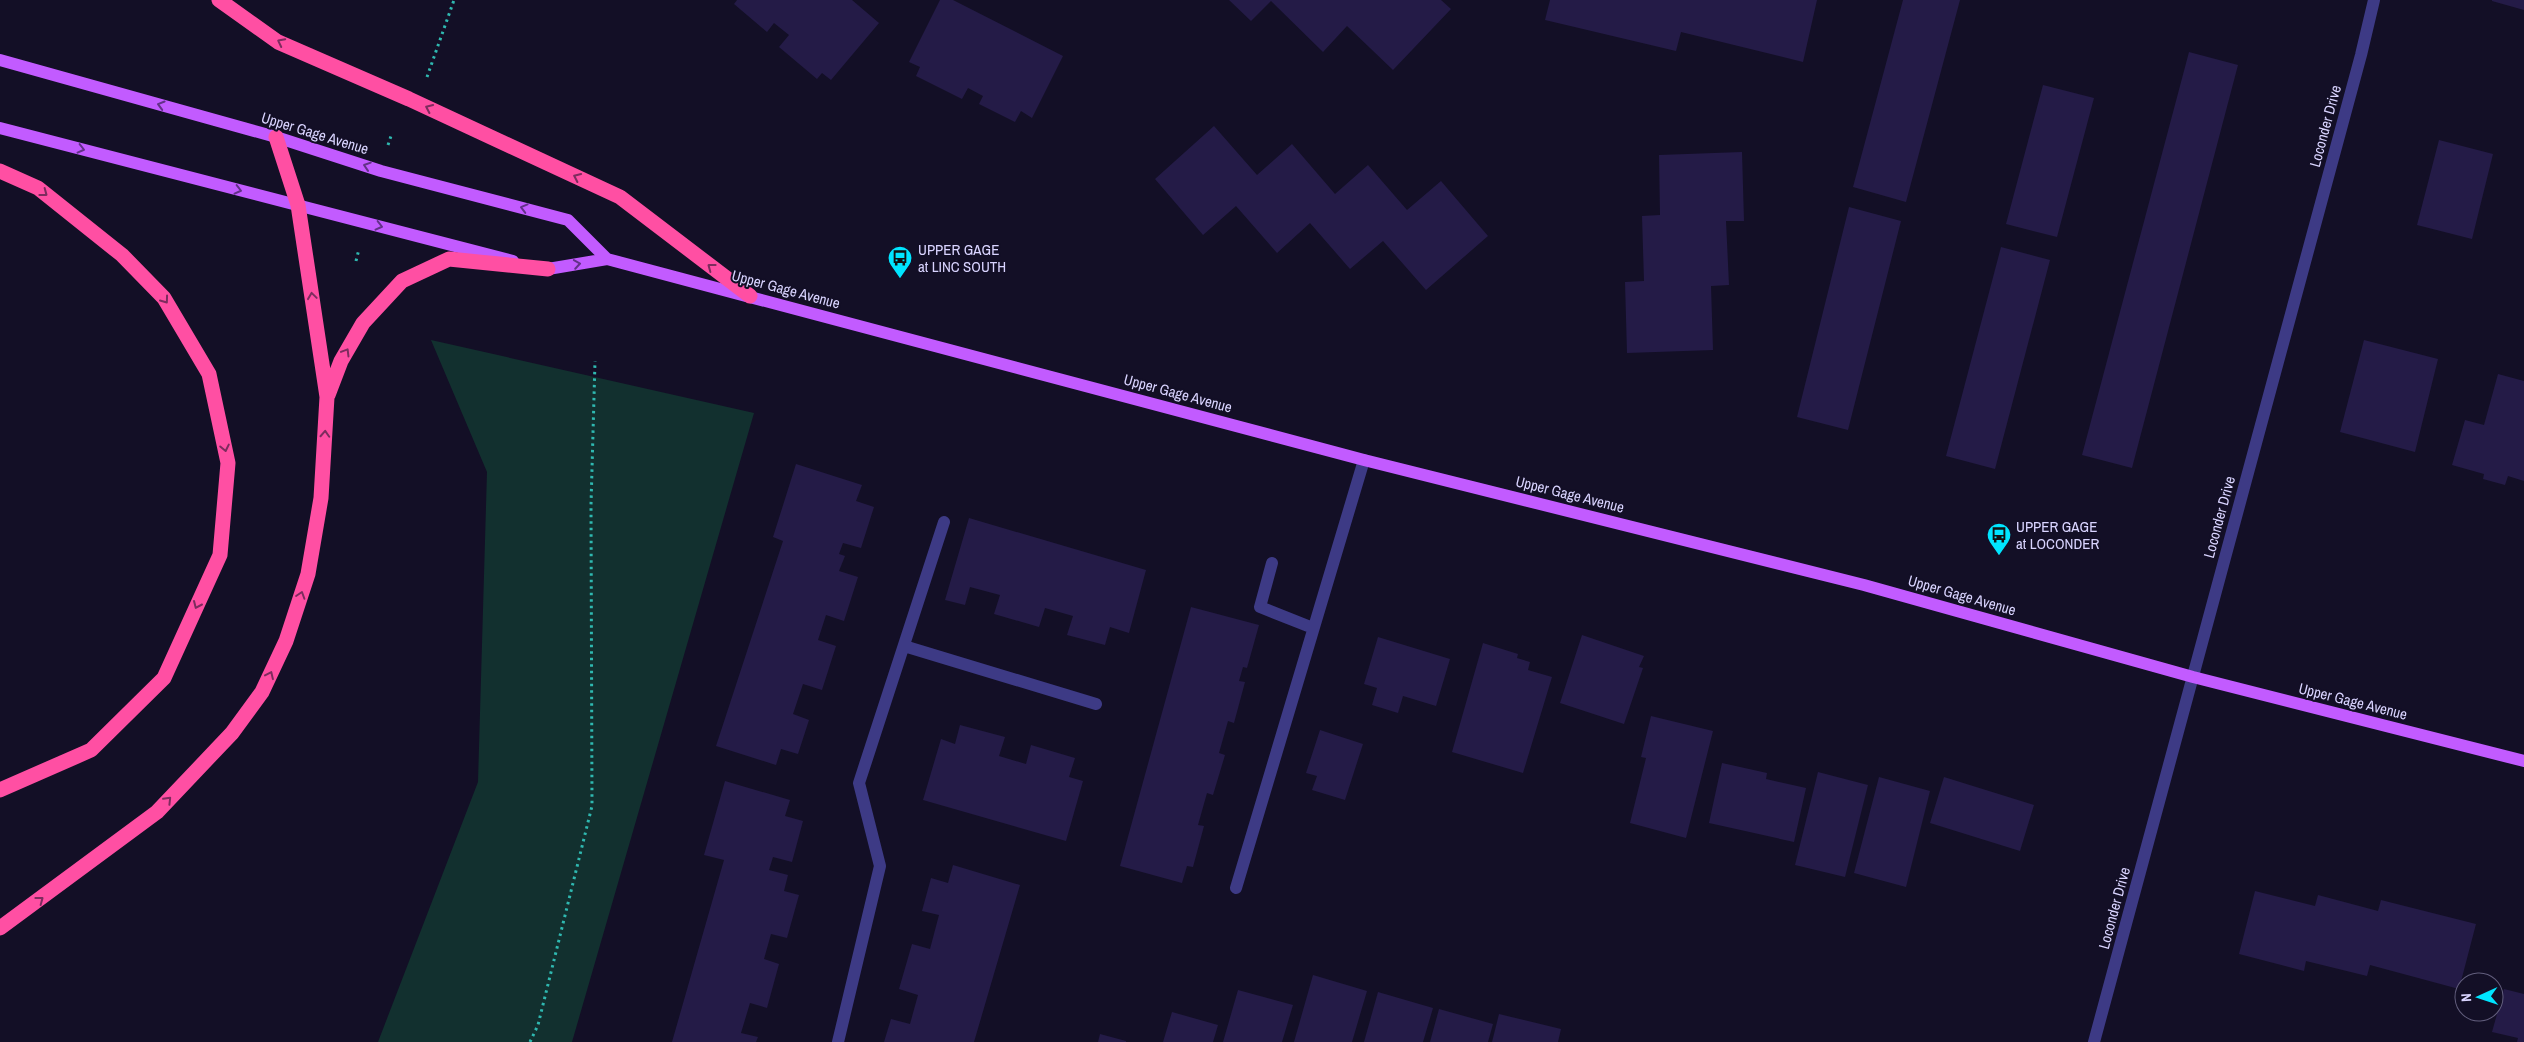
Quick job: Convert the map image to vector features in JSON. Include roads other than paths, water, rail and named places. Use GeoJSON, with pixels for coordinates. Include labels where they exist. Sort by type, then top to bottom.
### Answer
{"type":"FeatureCollection","features":[{"type":"Feature","properties":{"kind":"highway"},"geometry":{"type":"LineString","coordinates":[[219,0],[278,42],[409,99],[620,197],[750,296]]}},
{"type":"Feature","properties":{"kind":"highway"},"geometry":{"type":"LineString","coordinates":[[0,928],[157,812],[232,733],[262,692],[286,641],[308,574],[321,498],[327,397],[298,205],[276,137]]}},
{"type":"Feature","properties":{"kind":"highway"},"geometry":{"type":"LineString","coordinates":[[0,171],[38,188],[122,255],[164,298],[209,374],[228,463],[220,556],[164,678],[91,750],[0,790]]}},
{"type":"Feature","properties":{"kind":"highway"},"geometry":{"type":"LineString","coordinates":[[327,397],[340,361],[363,323],[402,281],[449,258],[548,269]]}},
{"type":"Feature","properties":{"kind":"main road","name":"Upper Gage Avenue"},"geometry":{"type":"LineString","coordinates":[[0,60],[276,137],[381,171],[568,220],[607,260]]}},
{"type":"Feature","properties":{"kind":"main road","name":"Upper Gage Avenue"},"geometry":{"type":"LineString","coordinates":[[0,128],[548,269],[607,260],[750,296],[1364,460],[1864,584],[2193,677],[2524,761]]}},
{"type":"Feature","properties":{"kind":"street","name":"Loconder Drive"},"geometry":{"type":"LineString","coordinates":[[2094,1042],[2361,55],[2374,0]]}},
{"type":"Feature","properties":{"kind":"street"},"geometry":{"type":"LineString","coordinates":[[1236,888],[1364,460]]}},
{"type":"Feature","properties":{"kind":"street"},"geometry":{"type":"LineString","coordinates":[[838,1042],[880,866],[858,783],[944,522]]}},
{"type":"Feature","properties":{"kind":"street"},"geometry":{"type":"LineString","coordinates":[[1272,563],[1260,607],[1313,628]]}},
{"type":"Feature","properties":{"kind":"street"},"geometry":{"type":"LineString","coordinates":[[904,646],[1096,704]]}},
{"type":"Feature","properties":{"kind":"place","name":"UPPER GAGE at LINC SOUTH"},"geometry":{"type":"Point","coordinates":[900,279]}},
{"type":"Feature","properties":{"kind":"place","name":"UPPER GAGE at LOCONDER"},"geometry":{"type":"Point","coordinates":[1999,556]}}]}
